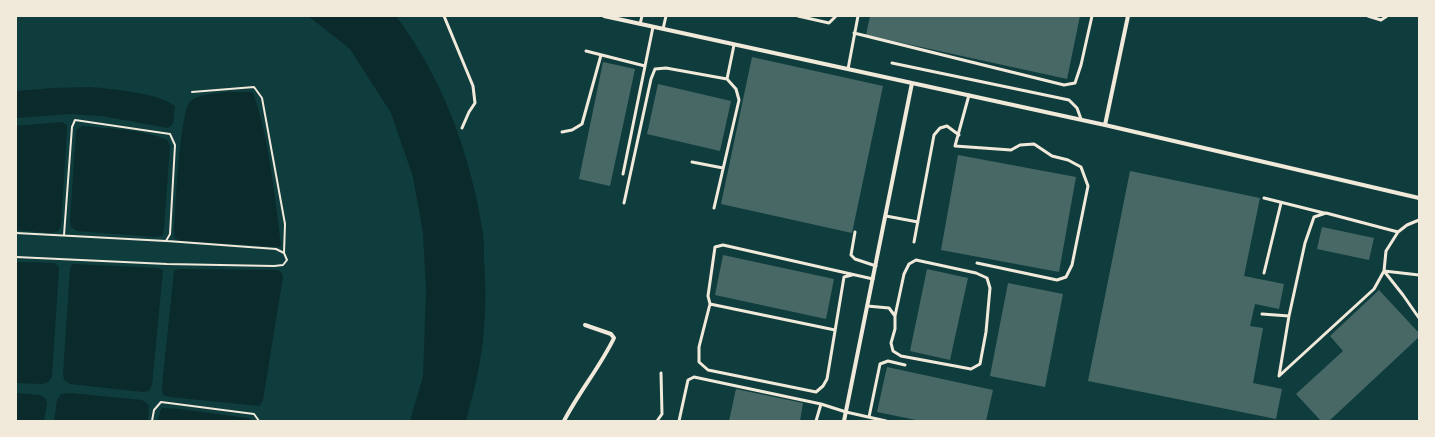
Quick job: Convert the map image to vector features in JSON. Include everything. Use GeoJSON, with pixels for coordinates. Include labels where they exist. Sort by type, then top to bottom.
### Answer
{"type":"FeatureCollection","features":[{"type":"Feature","properties":{"kind":"street"},"geometry":{"type":"LineString","coordinates":[[604,16],[1081,119],[1419,198]]}},
{"type":"Feature","properties":{"kind":"street"},"geometry":{"type":"LineString","coordinates":[[1105,125],[1128,16]]}},
{"type":"Feature","properties":{"kind":"street"},"geometry":{"type":"LineString","coordinates":[[844,421],[912,83]]}},
{"type":"Feature","properties":{"kind":"street"},"geometry":{"type":"LineString","coordinates":[[564,421],[572,405],[614,338],[611,334],[585,325]]}},
{"type":"Feature","properties":{"kind":"lane"},"geometry":{"type":"LineString","coordinates":[[444,16],[473,86],[475,103],[462,128]]}},
{"type":"Feature","properties":{"kind":"lane"},"geometry":{"type":"LineString","coordinates":[[640,24],[642,16]]}},
{"type":"Feature","properties":{"kind":"lane"},"geometry":{"type":"LineString","coordinates":[[663,29],[666,16]]}},
{"type":"Feature","properties":{"kind":"lane"},"geometry":{"type":"LineString","coordinates":[[798,16],[829,23],[836,16]]}},
{"type":"Feature","properties":{"kind":"lane"},"geometry":{"type":"LineString","coordinates":[[848,69],[858,16]]}},
{"type":"Feature","properties":{"kind":"lane"},"geometry":{"type":"LineString","coordinates":[[854,34],[1064,85],[1076,83],[1092,16]]}},
{"type":"Feature","properties":{"kind":"lane"},"geometry":{"type":"LineString","coordinates":[[1368,16],[1382,20],[1387,16]]}},
{"type":"Feature","properties":{"kind":"lane"},"geometry":{"type":"LineString","coordinates":[[622,174],[653,27]]}},
{"type":"Feature","properties":{"kind":"lane"},"geometry":{"type":"LineString","coordinates":[[727,80],[734,44]]}},
{"type":"Feature","properties":{"kind":"lane"},"geometry":{"type":"LineString","coordinates":[[586,52],[645,66]]}},
{"type":"Feature","properties":{"kind":"lane"},"geometry":{"type":"LineString","coordinates":[[562,132],[572,130],[582,124],[601,55]]}},
{"type":"Feature","properties":{"kind":"lane"},"geometry":{"type":"LineString","coordinates":[[892,63],[1069,100],[1077,108],[1081,119]]}},
{"type":"Feature","properties":{"kind":"lane"},"geometry":{"type":"LineString","coordinates":[[624,203],[651,78],[655,69],[666,68],[727,80],[736,89],[739,100],[714,208]]}},
{"type":"Feature","properties":{"kind":"lane"},"geometry":{"type":"LineString","coordinates":[[969,95],[956,146],[1011,150],[1020,145],[1034,144],[1052,156],[1068,160],[1081,167],[1088,186],[1072,265],[1066,277],[1056,280],[976,263]]}},
{"type":"Feature","properties":{"kind":"lane"},"geometry":{"type":"LineString","coordinates":[[914,242],[934,135],[940,128],[947,126],[959,135]]}},
{"type":"Feature","properties":{"kind":"lane"},"geometry":{"type":"LineString","coordinates":[[692,162],[723,168]]}},
{"type":"Feature","properties":{"kind":"lane"},"geometry":{"type":"LineString","coordinates":[[1264,198],[1398,232]]}},
{"type":"Feature","properties":{"kind":"lane"},"geometry":{"type":"LineString","coordinates":[[1264,273],[1281,203]]}},
{"type":"Feature","properties":{"kind":"lane"},"geometry":{"type":"LineString","coordinates":[[1326,213],[1314,217],[1304,243],[1278,376],[1374,289],[1384,272],[1386,251],[1398,232],[1407,225],[1419,220]]}},
{"type":"Feature","properties":{"kind":"lane"},"geometry":{"type":"LineString","coordinates":[[886,216],[918,222]]}},
{"type":"Feature","properties":{"kind":"lane"},"geometry":{"type":"LineString","coordinates":[[855,232],[851,254],[855,259],[876,266]]}},
{"type":"Feature","properties":{"kind":"lane"},"geometry":{"type":"LineString","coordinates":[[852,274],[844,277],[827,379],[823,386],[816,392],[708,370],[699,362],[699,347],[710,304],[708,296],[715,247],[723,245],[852,274],[873,279]]}},
{"type":"Feature","properties":{"kind":"lane"},"geometry":{"type":"LineString","coordinates":[[867,306],[889,308],[895,316],[895,329],[891,343],[893,351],[901,356],[971,369],[980,364],[984,349],[990,288],[988,278],[976,273],[916,260],[909,264],[904,274],[895,316]]}},
{"type":"Feature","properties":{"kind":"lane"},"geometry":{"type":"LineString","coordinates":[[1384,272],[1419,275]]}},
{"type":"Feature","properties":{"kind":"lane"},"geometry":{"type":"LineString","coordinates":[[1384,272],[1419,318]]}},
{"type":"Feature","properties":{"kind":"lane"},"geometry":{"type":"LineString","coordinates":[[710,304],[835,330]]}},
{"type":"Feature","properties":{"kind":"lane"},"geometry":{"type":"LineString","coordinates":[[1262,314],[1289,316]]}},
{"type":"Feature","properties":{"kind":"lane"},"geometry":{"type":"LineString","coordinates":[[869,417],[880,364],[888,361],[905,365]]}},
{"type":"Feature","properties":{"kind":"lane"},"geometry":{"type":"LineString","coordinates":[[657,421],[662,414],[661,373]]}},
{"type":"Feature","properties":{"kind":"lane"},"geometry":{"type":"LineString","coordinates":[[679,421],[688,380],[694,377],[821,404],[846,412],[886,421]]}},
{"type":"Feature","properties":{"kind":"lane"},"geometry":{"type":"LineString","coordinates":[[816,421],[821,404]]}},
{"type":"Feature","properties":{"kind":"path"},"geometry":{"type":"LineString","coordinates":[[16,257],[167,264],[282,265],[287,260],[284,253],[285,224],[262,98],[254,86],[192,92]]}},
{"type":"Feature","properties":{"kind":"path"},"geometry":{"type":"LineString","coordinates":[[64,235],[72,127],[75,120],[170,134],[175,145],[170,234],[166,241]]}},
{"type":"Feature","properties":{"kind":"path"},"geometry":{"type":"LineString","coordinates":[[16,233],[166,241],[276,250],[284,253]]}},
{"type":"Feature","properties":{"kind":"path"},"geometry":{"type":"LineString","coordinates":[[152,421],[154,410],[161,402],[254,414],[259,421]]}},
{"type":"Feature","properties":{"kind":"water"},"geometry":{"type":"Polygon","coordinates":[[[308,16],[396,16],[428,65],[453,119],[471,175],[478,204],[484,243],[486,294],[483,341],[466,421],[410,421],[423,376],[426,290],[423,233],[413,177],[391,113],[350,49],[308,16]]]}},
{"type":"Feature","properties":{"kind":"water"},"geometry":{"type":"Polygon","coordinates":[[[91,87],[135,92],[167,102],[175,106],[173,124],[168,128],[102,116],[71,114],[16,118],[16,91],[91,87]]]}},
{"type":"Feature","properties":{"kind":"water"},"geometry":{"type":"Polygon","coordinates":[[[225,92],[253,93],[264,130],[274,186],[281,244],[280,247],[180,241],[175,238],[174,232],[179,163],[186,109],[190,102],[197,97],[225,92]]]}},
{"type":"Feature","properties":{"kind":"water"},"geometry":{"type":"Polygon","coordinates":[[[62,122],[67,125],[67,131],[61,226],[58,231],[51,233],[16,230],[16,126],[62,122]]]}},
{"type":"Feature","properties":{"kind":"water"},"geometry":{"type":"Polygon","coordinates":[[[83,126],[137,132],[158,136],[167,140],[170,145],[164,230],[162,236],[155,237],[77,231],[71,227],[70,220],[76,131],[83,126]]]}},
{"type":"Feature","properties":{"kind":"water"},"geometry":{"type":"Polygon","coordinates":[[[16,262],[54,263],[59,267],[52,377],[48,382],[43,384],[16,383],[16,262]]]}},
{"type":"Feature","properties":{"kind":"water"},"geometry":{"type":"Polygon","coordinates":[[[72,264],[158,268],[163,270],[152,385],[149,391],[143,392],[70,384],[64,380],[63,373],[70,269],[72,264]]]}},
{"type":"Feature","properties":{"kind":"water"},"geometry":{"type":"Polygon","coordinates":[[[178,269],[277,270],[281,272],[283,277],[263,400],[260,406],[163,395],[162,386],[174,271],[178,269]]]}},
{"type":"Feature","properties":{"kind":"water"},"geometry":{"type":"Polygon","coordinates":[[[16,393],[41,395],[46,399],[47,404],[44,421],[16,421],[16,393]]]}},
{"type":"Feature","properties":{"kind":"water"},"geometry":{"type":"Polygon","coordinates":[[[71,393],[142,400],[149,405],[148,421],[54,421],[57,400],[61,394],[71,393]]]}},
{"type":"Feature","properties":{"kind":"water"},"geometry":{"type":"Polygon","coordinates":[[[162,408],[248,418],[253,421],[158,421],[162,408]]]}},
{"type":"Feature","properties":{"kind":"building"},"geometry":{"type":"Polygon","coordinates":[[[870,16],[1080,16],[1067,79],[866,35],[870,16]]]}},
{"type":"Feature","properties":{"kind":"building"},"geometry":{"type":"Polygon","coordinates":[[[752,57],[883,86],[852,233],[721,204],[752,57]]]}},
{"type":"Feature","properties":{"kind":"building"},"geometry":{"type":"Polygon","coordinates":[[[603,62],[635,69],[610,186],[579,179],[603,62]]]}},
{"type":"Feature","properties":{"kind":"building"},"geometry":{"type":"Polygon","coordinates":[[[658,84],[731,101],[720,151],[647,134],[658,84]]]}},
{"type":"Feature","properties":{"kind":"building"},"geometry":{"type":"Polygon","coordinates":[[[958,155],[1076,177],[1059,272],[941,250],[958,155]]]}},
{"type":"Feature","properties":{"kind":"building"},"geometry":{"type":"Polygon","coordinates":[[[1130,171],[1260,198],[1244,276],[1284,284],[1279,309],[1255,304],[1250,326],[1263,328],[1253,383],[1282,389],[1276,419],[1088,381],[1130,171]]]}},
{"type":"Feature","properties":{"kind":"building"},"geometry":{"type":"Polygon","coordinates":[[[1322,227],[1374,238],[1369,260],[1317,249],[1322,227]]]}},
{"type":"Feature","properties":{"kind":"building"},"geometry":{"type":"Polygon","coordinates":[[[723,255],[834,279],[826,319],[715,295],[723,255]]]}},
{"type":"Feature","properties":{"kind":"building"},"geometry":{"type":"Polygon","coordinates":[[[927,269],[968,278],[950,360],[910,351],[927,269]]]}},
{"type":"Feature","properties":{"kind":"building"},"geometry":{"type":"Polygon","coordinates":[[[1008,283],[1063,294],[1045,387],[990,376],[1008,283]]]}},
{"type":"Feature","properties":{"kind":"building"},"geometry":{"type":"Polygon","coordinates":[[[1379,290],[1419,333],[1419,337],[1329,421],[1321,421],[1296,394],[1343,351],[1330,336],[1379,290]]]}},
{"type":"Feature","properties":{"kind":"building"},"geometry":{"type":"Polygon","coordinates":[[[887,367],[993,390],[986,421],[921,421],[877,412],[887,367]]]}},
{"type":"Feature","properties":{"kind":"building"},"geometry":{"type":"Polygon","coordinates":[[[736,389],[803,403],[800,421],[729,421],[736,389]]]}}]}
